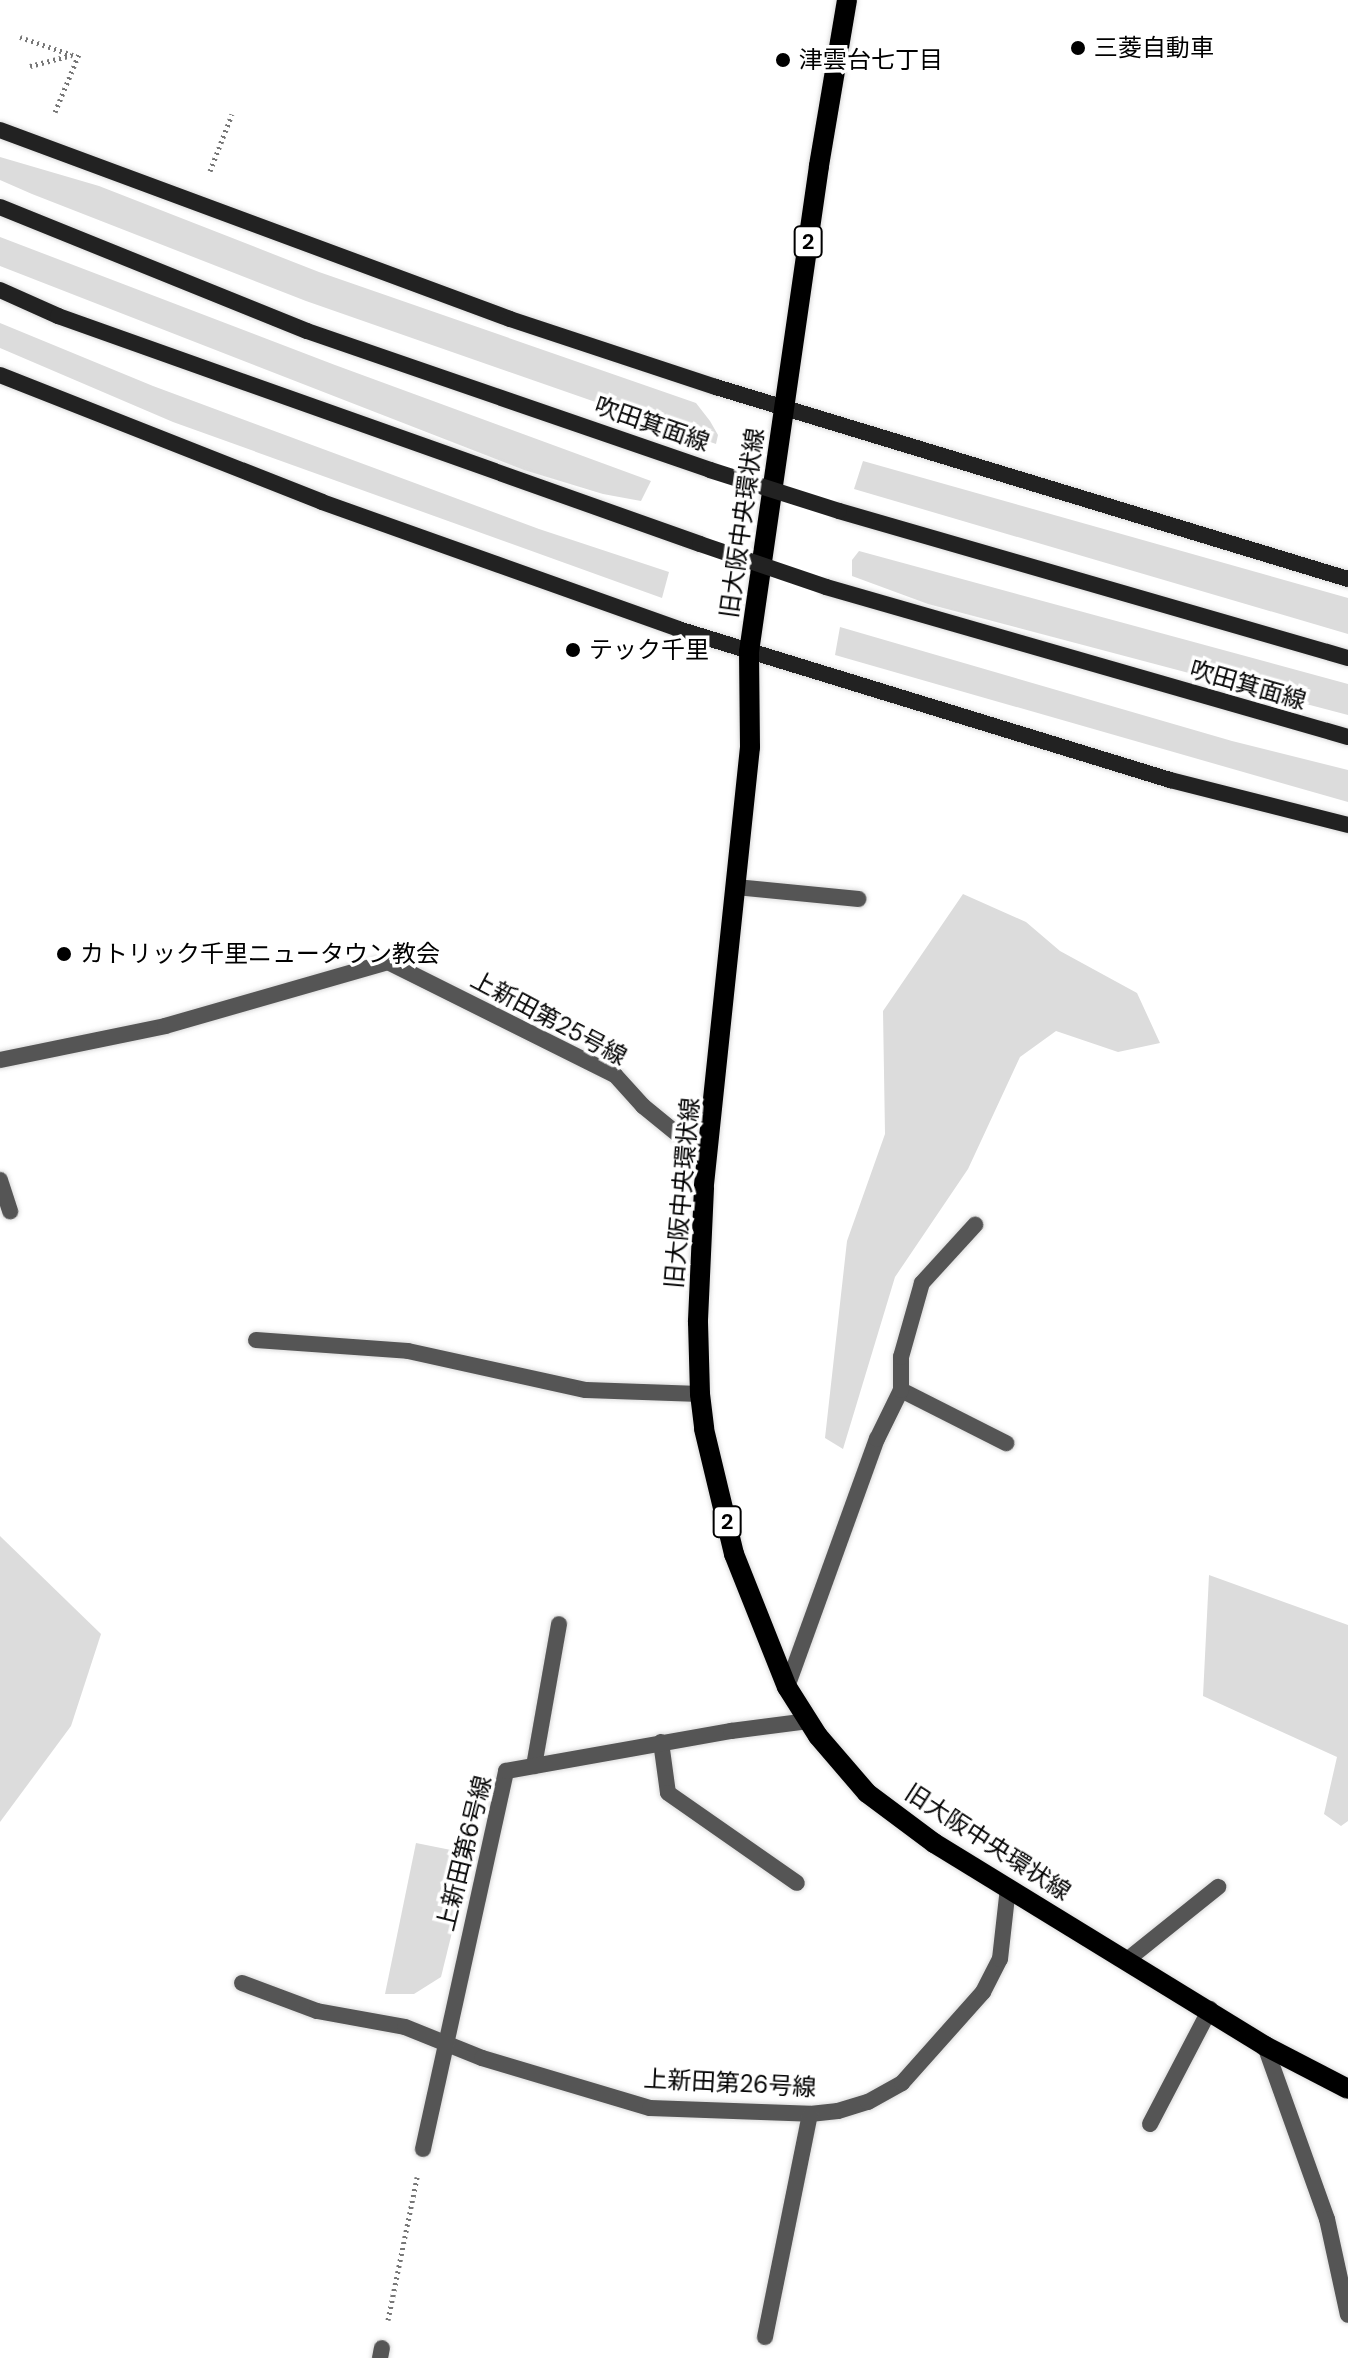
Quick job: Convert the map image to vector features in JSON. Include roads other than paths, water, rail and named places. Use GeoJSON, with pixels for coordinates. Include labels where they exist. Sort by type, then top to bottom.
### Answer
{"type":"FeatureCollection","features":[{"type":"Feature","properties":{"kind":"main road","name":"旧大阪中央環状線"},"geometry":{"type":"LineString","coordinates":[[847,0],[819,166],[749,652],[750,747],[708,1159],[698,1322],[704,1429],[734,1554],[787,1687],[808,1721],[867,1793],[934,1843],[1210,2009],[1265,2046],[1348,2089]]}},
{"type":"Feature","properties":{"kind":"main road"},"geometry":{"type":"LineString","coordinates":[[0,130],[510,319],[784,409],[1348,579]]}},
{"type":"Feature","properties":{"kind":"main road","name":"吹田箕面線"},"geometry":{"type":"LineString","coordinates":[[0,207],[307,331],[710,470],[839,511],[1348,658]]}},
{"type":"Feature","properties":{"kind":"main road","name":"吹田箕面線"},"geometry":{"type":"LineString","coordinates":[[0,290],[73,321],[826,587],[1348,737]]}},
{"type":"Feature","properties":{"kind":"main road"},"geometry":{"type":"LineString","coordinates":[[0,375],[322,502],[749,652],[1170,780],[1348,825]]}},
{"type":"Feature","properties":{"kind":"street"},"geometry":{"type":"LineString","coordinates":[[736,887],[858,899]]}},
{"type":"Feature","properties":{"kind":"street","name":"上新田第25号線"},"geometry":{"type":"LineString","coordinates":[[0,1060],[165,1026],[388,962],[615,1075],[643,1106],[708,1159]]}},
{"type":"Feature","properties":{"kind":"street"},"geometry":{"type":"LineString","coordinates":[[0,1180],[10,1211]]}},
{"type":"Feature","properties":{"kind":"street"},"geometry":{"type":"LineString","coordinates":[[787,1687],[877,1439],[901,1390],[901,1357],[922,1283],[975,1225]]}},
{"type":"Feature","properties":{"kind":"street"},"geometry":{"type":"LineString","coordinates":[[256,1340],[408,1351],[586,1390],[700,1394]]}},
{"type":"Feature","properties":{"kind":"street"},"geometry":{"type":"LineString","coordinates":[[901,1390],[1006,1443]]}},
{"type":"Feature","properties":{"kind":"street"},"geometry":{"type":"LineString","coordinates":[[534,1766],[559,1624]]}},
{"type":"Feature","properties":{"kind":"street","name":"上新田第6号線"},"geometry":{"type":"LineString","coordinates":[[423,2149],[506,1771],[661,1742],[808,1721]]}},
{"type":"Feature","properties":{"kind":"street"},"geometry":{"type":"LineString","coordinates":[[661,1742],[668,1793],[797,1883]]}},
{"type":"Feature","properties":{"kind":"street"},"geometry":{"type":"LineString","coordinates":[[1127,1960],[1218,1887]]}},
{"type":"Feature","properties":{"kind":"street","name":"上新田第26号線"},"geometry":{"type":"LineString","coordinates":[[242,1983],[317,2011],[405,2027],[482,2058],[650,2108],[810,2114],[838,2111],[868,2102],[902,2083],[926,2059],[993,1977],[1003,1940],[1008,1888]]}},
{"type":"Feature","properties":{"kind":"street"},"geometry":{"type":"LineString","coordinates":[[1150,2124],[1210,2009]]}},
{"type":"Feature","properties":{"kind":"street"},"geometry":{"type":"LineString","coordinates":[[1265,2046],[1327,2219],[1348,2315]]}},
{"type":"Feature","properties":{"kind":"street"},"geometry":{"type":"LineString","coordinates":[[765,2337],[810,2114]]}},
{"type":"Feature","properties":{"kind":"place","name":"三菱自動車"},"geometry":{"type":"Point","coordinates":[1078,48]}},
{"type":"Feature","properties":{"kind":"place","name":"津雲台七丁目"},"geometry":{"type":"Point","coordinates":[783,60]}},
{"type":"Feature","properties":{"kind":"place","name":"テック千里"},"geometry":{"type":"Point","coordinates":[573,650]}},
{"type":"Feature","properties":{"kind":"place","name":"カトリック千里ニュータウン教会"},"geometry":{"type":"Point","coordinates":[64,954]}}]}
